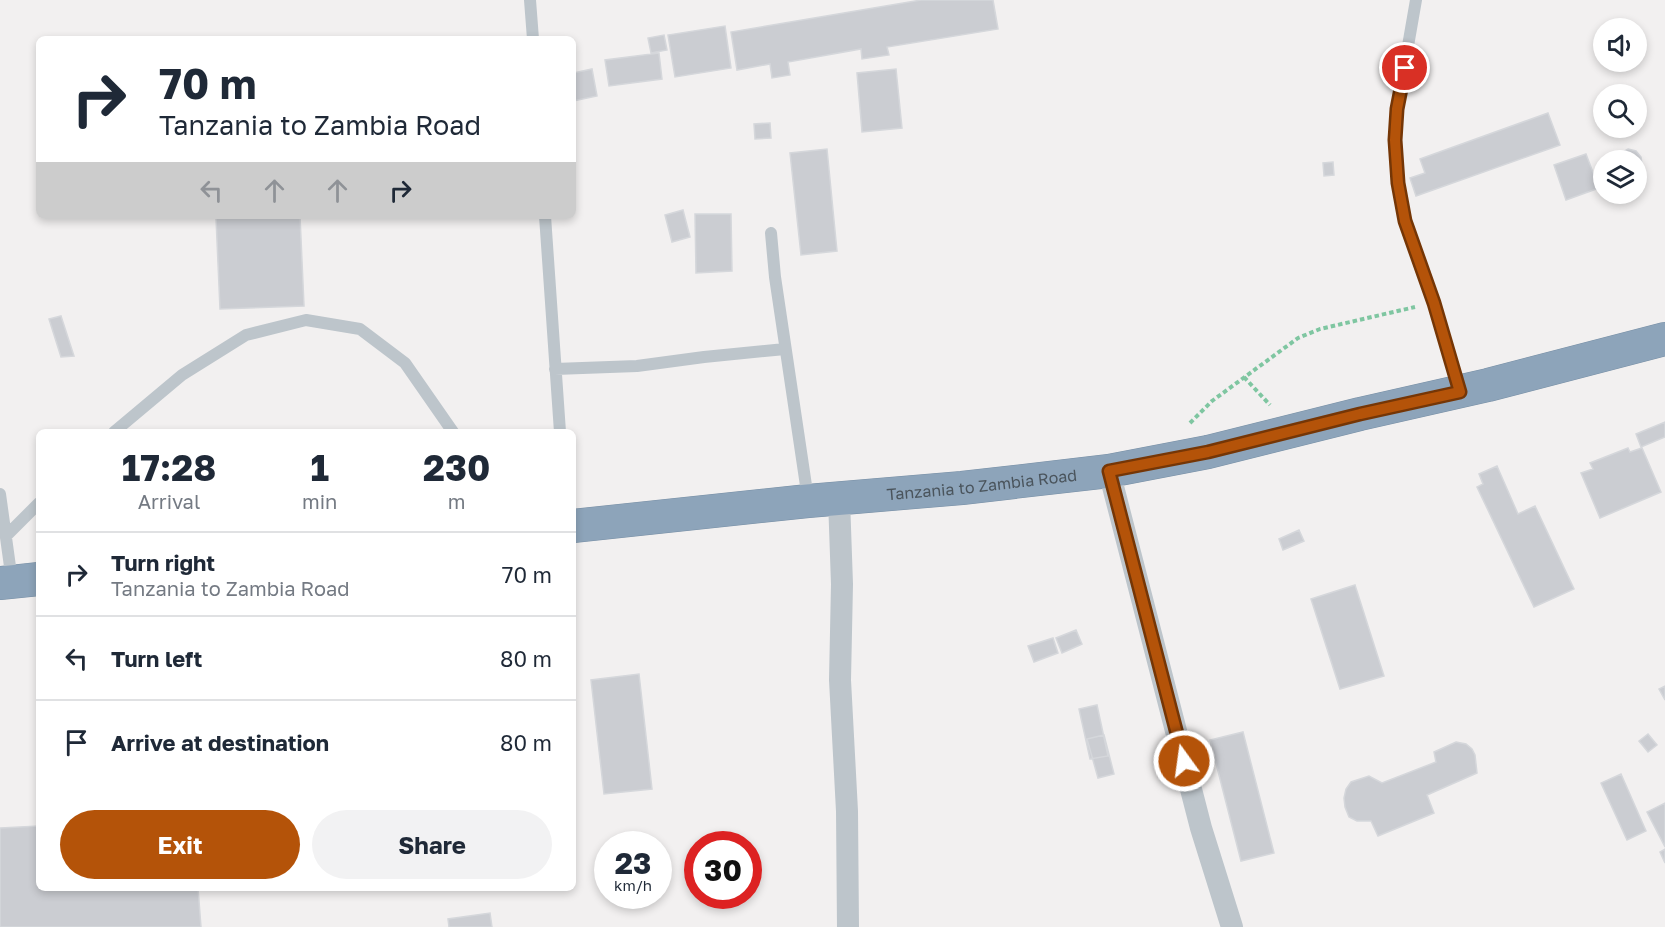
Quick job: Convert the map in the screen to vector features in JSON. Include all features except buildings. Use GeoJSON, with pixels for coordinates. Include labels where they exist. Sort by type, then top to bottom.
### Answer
{"type":"FeatureCollection","features":[{"type":"Feature","properties":{"kind":"highway","name":"Tanzania to Zambia Road"},"geometry":{"type":"LineString","coordinates":[[576,526],[962,488],[1109,471],[1208,452],[1614,354],[1665,339]]}},
{"type":"Feature","properties":{"kind":"street"},"geometry":{"type":"LineString","coordinates":[[1109,471],[1201,828],[1232,927]]}},
{"type":"Feature","properties":{"kind":"street"},"geometry":{"type":"LineString","coordinates":[[824,500],[842,584],[840,680],[847,811],[848,927]]}},
{"type":"Feature","properties":{"kind":"lane"},"geometry":{"type":"LineString","coordinates":[[530,0],[533,36]]}},
{"type":"Feature","properties":{"kind":"lane"},"geometry":{"type":"LineString","coordinates":[[1416,0],[1397,109],[1395,140],[1398,183],[1405,221],[1434,303],[1460,392]]}},
{"type":"Feature","properties":{"kind":"lane"},"geometry":{"type":"LineString","coordinates":[[545,219],[560,429]]}},
{"type":"Feature","properties":{"kind":"lane"},"geometry":{"type":"LineString","coordinates":[[771,232],[785,349],[824,500]]}},
{"type":"Feature","properties":{"kind":"lane"},"geometry":{"type":"LineString","coordinates":[[118,429],[182,375],[246,335],[306,320],[360,329],[405,363],[451,429]]}},
{"type":"Feature","properties":{"kind":"lane"},"geometry":{"type":"LineString","coordinates":[[555,369],[637,366],[785,349]]}},
{"type":"Feature","properties":{"kind":"lane"},"geometry":{"type":"LineString","coordinates":[[0,495],[6,536],[17,582]]}},
{"type":"Feature","properties":{"kind":"lane"},"geometry":{"type":"LineString","coordinates":[[6,536],[36,507]]}},
{"type":"Feature","properties":{"kind":"path"},"geometry":{"type":"LineString","coordinates":[[1164,460],[1191,422],[1212,401],[1298,338],[1330,327],[1434,303]]}},
{"type":"Feature","properties":{"kind":"route"},"geometry":{"type":"LineString","coordinates":[[1184,761],[1109,471],[1208,452],[1460,392],[1442,327],[1405,221],[1398,183],[1395,140],[1397,109],[1405,68]]}}]}
